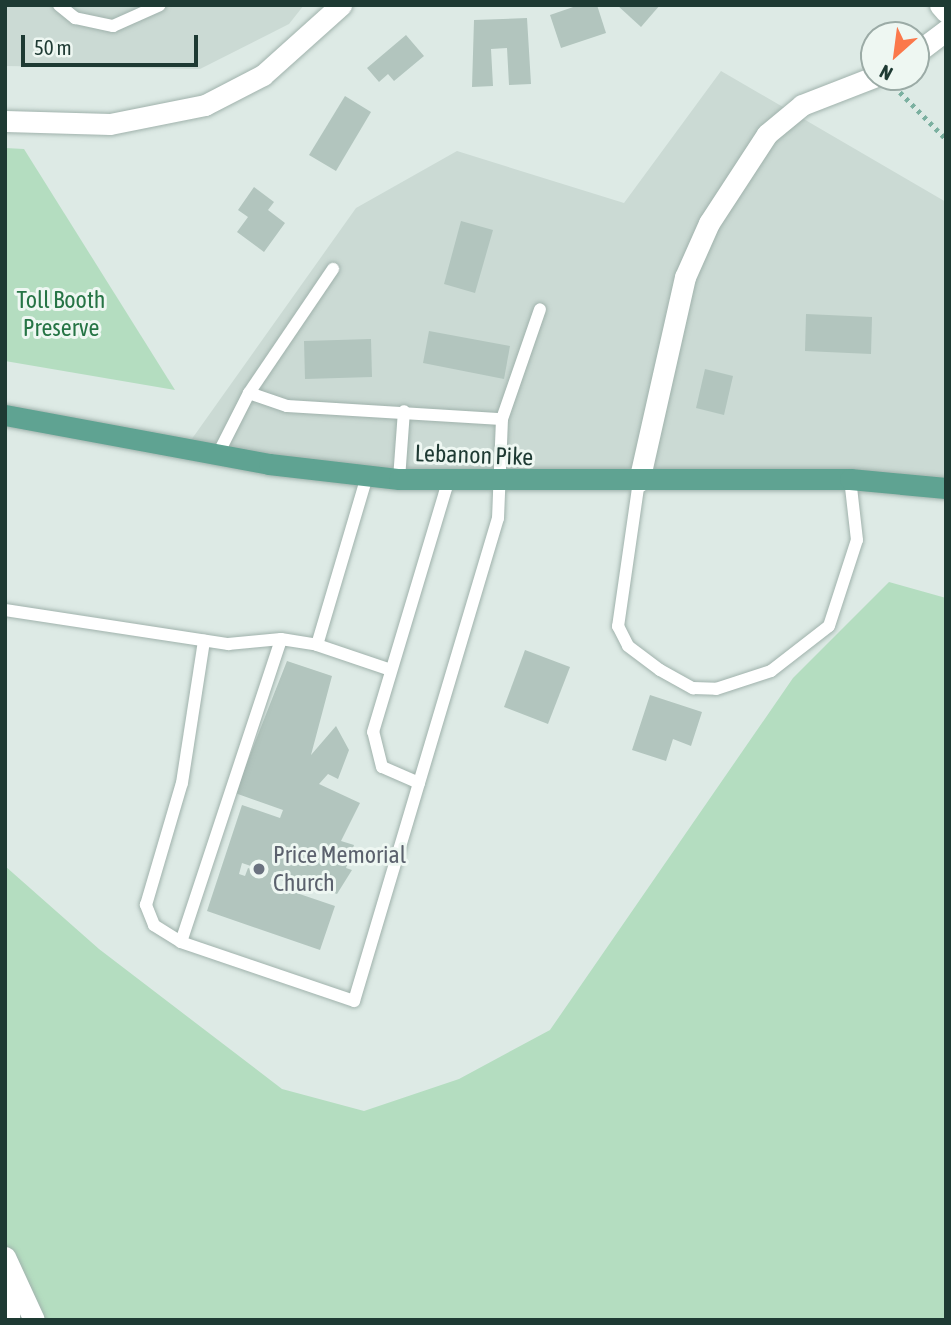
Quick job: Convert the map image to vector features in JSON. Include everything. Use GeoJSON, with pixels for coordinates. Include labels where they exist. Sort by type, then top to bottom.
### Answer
{"type":"FeatureCollection","features":[{"type":"Feature","properties":{"kind":"main road","name":"Lebanon Pike"},"geometry":{"type":"LineString","coordinates":[[5,415],[217,456],[399,479],[503,483],[850,479],[946,488]]}},
{"type":"Feature","properties":{"kind":"street"},"geometry":{"type":"LineString","coordinates":[[5,121],[110,124],[205,105],[263,75],[341,5]]}},
{"type":"Feature","properties":{"kind":"street"},"geometry":{"type":"LineString","coordinates":[[940,5],[946,12]]}},
{"type":"Feature","properties":{"kind":"street"},"geometry":{"type":"LineString","coordinates":[[930,42],[946,30]]}},
{"type":"Feature","properties":{"kind":"street"},"geometry":{"type":"LineString","coordinates":[[639,481],[685,277],[709,223],[767,134],[802,105],[860,82]]}},
{"type":"Feature","properties":{"kind":"street"},"geometry":{"type":"LineString","coordinates":[[8,1262],[9,1320]]}},
{"type":"Feature","properties":{"kind":"street"},"geometry":{"type":"LineString","coordinates":[[8,1262],[34,1320]]}},
{"type":"Feature","properties":{"kind":"lane"},"geometry":{"type":"LineString","coordinates":[[59,5],[75,18],[113,26],[160,5]]}},
{"type":"Feature","properties":{"kind":"lane"},"geometry":{"type":"LineString","coordinates":[[217,456],[249,393],[333,269]]}},
{"type":"Feature","properties":{"kind":"lane"},"geometry":{"type":"LineString","coordinates":[[204,641],[182,783],[146,905],[154,925],[181,942],[354,1001],[498,518],[503,483],[502,419],[540,309]]}},
{"type":"Feature","properties":{"kind":"lane"},"geometry":{"type":"LineString","coordinates":[[249,393],[287,406],[502,419]]}},
{"type":"Feature","properties":{"kind":"lane"},"geometry":{"type":"LineString","coordinates":[[399,479],[404,411]]}},
{"type":"Feature","properties":{"kind":"lane"},"geometry":{"type":"LineString","coordinates":[[317,645],[367,476]]}},
{"type":"Feature","properties":{"kind":"lane"},"geometry":{"type":"LineString","coordinates":[[639,481],[618,625],[628,646],[660,670],[693,688],[716,688],[743,685],[771,671],[829,626],[857,540],[850,479]]}},
{"type":"Feature","properties":{"kind":"lane"},"geometry":{"type":"LineString","coordinates":[[419,783],[391,774],[372,748],[391,670],[448,482]]}},
{"type":"Feature","properties":{"kind":"lane"},"geometry":{"type":"LineString","coordinates":[[5,610],[204,641],[281,639],[317,645],[391,670]]}},
{"type":"Feature","properties":{"kind":"lane"},"geometry":{"type":"LineString","coordinates":[[181,942],[281,639]]}},
{"type":"Feature","properties":{"kind":"path"},"geometry":{"type":"LineString","coordinates":[[900,92],[946,139]]}},
{"type":"Feature","properties":{"kind":"shaded area"},"geometry":{"type":"Polygon","coordinates":[[[5,5],[304,5],[289,24],[200,69],[5,66],[5,5]]]}},
{"type":"Feature","properties":{"kind":"shaded area"},"geometry":{"type":"Polygon","coordinates":[[[721,71],[946,202],[946,488],[544,484],[184,450],[356,208],[457,151],[624,203],[721,71]]]}},
{"type":"Feature","properties":{"kind":"green space","name":"Toll Booth Preserve"},"geometry":{"type":"Polygon","coordinates":[[[5,148],[24,149],[175,390],[5,361],[5,148]]]}},
{"type":"Feature","properties":{"kind":"green space"},"geometry":{"type":"Polygon","coordinates":[[[889,582],[946,598],[946,1320],[5,1320],[5,866],[99,949],[282,1089],[364,1111],[459,1079],[550,1030],[793,678],[889,582]]]}},
{"type":"Feature","properties":{"kind":"building"},"geometry":{"type":"Polygon","coordinates":[[[579,5],[597,5],[606,33],[561,48],[550,15],[579,5]]]}},
{"type":"Feature","properties":{"kind":"building"},"geometry":{"type":"Polygon","coordinates":[[[617,5],[660,5],[641,27],[617,5]]]}},
{"type":"Feature","properties":{"kind":"building"},"geometry":{"type":"Polygon","coordinates":[[[527,18],[531,84],[509,85],[507,48],[491,49],[493,86],[472,87],[474,20],[527,18]]]}},
{"type":"Feature","properties":{"kind":"building"},"geometry":{"type":"Polygon","coordinates":[[[406,35],[424,56],[394,81],[388,74],[379,82],[367,68],[406,35]]]}},
{"type":"Feature","properties":{"kind":"building"},"geometry":{"type":"Polygon","coordinates":[[[345,96],[371,112],[336,171],[309,155],[345,96]]]}},
{"type":"Feature","properties":{"kind":"building"},"geometry":{"type":"Polygon","coordinates":[[[254,187],[274,202],[268,210],[285,223],[264,252],[237,232],[248,217],[238,210],[254,187]]]}},
{"type":"Feature","properties":{"kind":"building"},"geometry":{"type":"Polygon","coordinates":[[[461,221],[493,230],[475,293],[444,284],[461,221]]]}},
{"type":"Feature","properties":{"kind":"building"},"geometry":{"type":"Polygon","coordinates":[[[806,314],[872,317],[871,354],[805,351],[806,314]]]}},
{"type":"Feature","properties":{"kind":"building"},"geometry":{"type":"Polygon","coordinates":[[[429,331],[510,346],[504,379],[423,363],[429,331]]]}},
{"type":"Feature","properties":{"kind":"building"},"geometry":{"type":"Polygon","coordinates":[[[371,339],[372,377],[305,379],[304,341],[371,339]]]}},
{"type":"Feature","properties":{"kind":"building"},"geometry":{"type":"Polygon","coordinates":[[[705,369],[733,376],[724,415],[696,408],[705,369]]]}},
{"type":"Feature","properties":{"kind":"building"},"geometry":{"type":"Polygon","coordinates":[[[525,650],[570,667],[548,724],[504,707],[525,650]]]}},
{"type":"Feature","properties":{"kind":"building"},"geometry":{"type":"Polygon","coordinates":[[[287,661],[332,676],[311,755],[336,726],[349,750],[338,779],[328,774],[319,784],[360,803],[341,841],[354,845],[346,868],[352,870],[337,894],[295,879],[293,885],[282,881],[284,876],[274,872],[270,884],[335,906],[320,950],[207,911],[242,805],[280,818],[283,810],[235,793],[287,661]],[[242,863],[239,874],[245,876],[248,868],[260,872],[260,869],[242,863]]]}},
{"type":"Feature","properties":{"kind":"building"},"geometry":{"type":"Polygon","coordinates":[[[650,695],[702,712],[691,746],[673,739],[666,761],[632,750],[650,695]]]}},
{"type":"Feature","properties":{"kind":"place","name":"Price Memorial Church"},"geometry":{"type":"Point","coordinates":[259,869]}}]}
